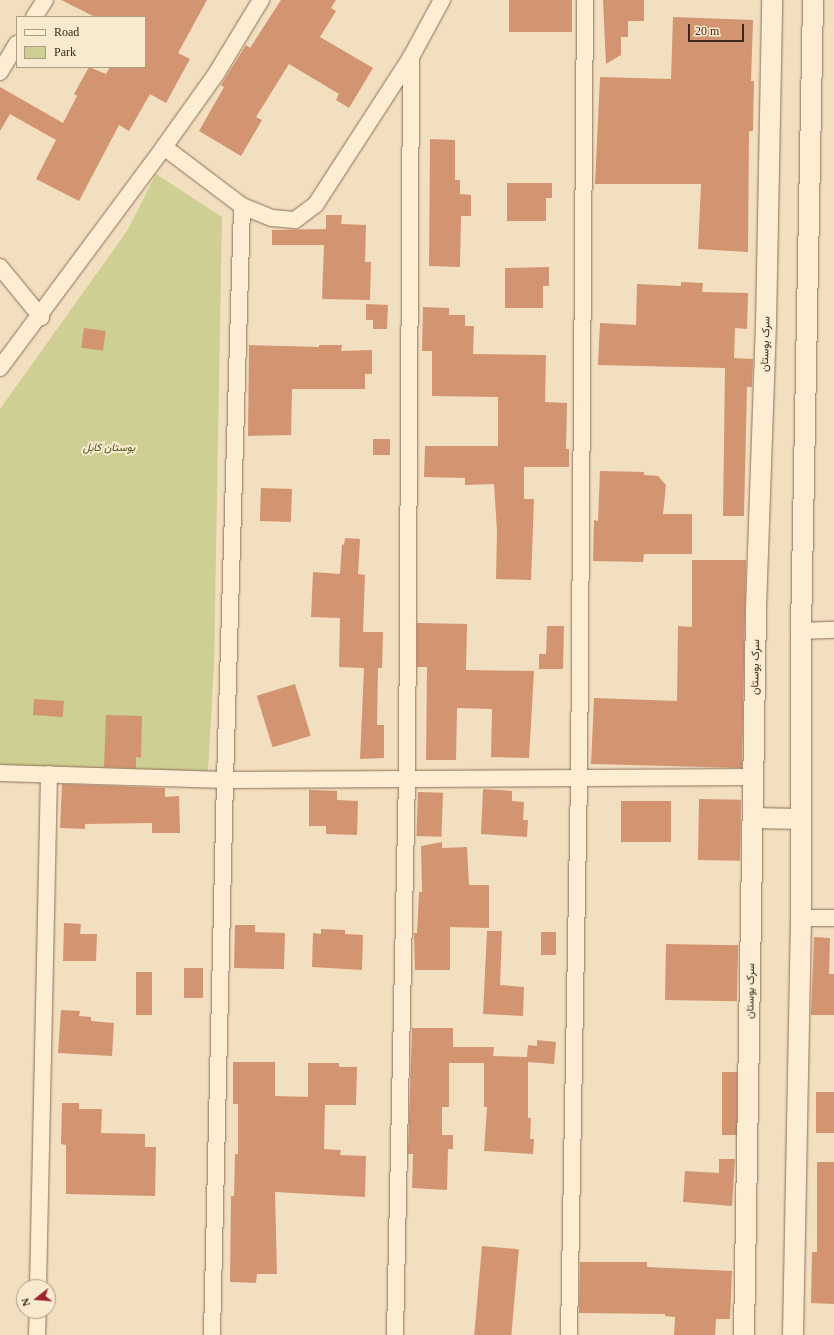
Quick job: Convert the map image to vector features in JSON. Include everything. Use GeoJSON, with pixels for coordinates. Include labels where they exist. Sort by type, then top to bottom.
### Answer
{"type":"FeatureCollection","features":[{"type":"Feature","properties":{"kind":"street"},"geometry":{"type":"LineString","coordinates":[[35,16],[45,0]]}},
{"type":"Feature","properties":{"kind":"street"},"geometry":{"type":"LineString","coordinates":[[0,368],[41,317],[216,74],[261,0]]}},
{"type":"Feature","properties":{"kind":"street"},"geometry":{"type":"LineString","coordinates":[[164,147],[242,206],[272,218],[296,220],[316,204],[411,57],[442,0]]}},
{"type":"Feature","properties":{"kind":"street"},"geometry":{"type":"LineString","coordinates":[[569,1335],[579,778],[585,0]]}},
{"type":"Feature","properties":{"kind":"street","name":"سرک بوستان"},"geometry":{"type":"LineString","coordinates":[[744,1335],[753,818],[772,0]]}},
{"type":"Feature","properties":{"kind":"street"},"geometry":{"type":"LineString","coordinates":[[793,1335],[802,918],[800,819],[801,631],[813,0]]}},
{"type":"Feature","properties":{"kind":"street"},"geometry":{"type":"LineString","coordinates":[[0,72],[16,46]]}},
{"type":"Feature","properties":{"kind":"street"},"geometry":{"type":"LineString","coordinates":[[394,1335],[407,778],[411,57]]}},
{"type":"Feature","properties":{"kind":"street"},"geometry":{"type":"LineString","coordinates":[[212,1335],[224,780],[242,206]]}},
{"type":"Feature","properties":{"kind":"street"},"geometry":{"type":"LineString","coordinates":[[0,267],[41,317]]}},
{"type":"Feature","properties":{"kind":"street"},"geometry":{"type":"LineString","coordinates":[[801,631],[834,630]]}},
{"type":"Feature","properties":{"kind":"street"},"geometry":{"type":"LineString","coordinates":[[0,773],[224,780],[754,776]]}},
{"type":"Feature","properties":{"kind":"street"},"geometry":{"type":"LineString","coordinates":[[38,1279],[50,774]]}},
{"type":"Feature","properties":{"kind":"street"},"geometry":{"type":"LineString","coordinates":[[753,818],[800,819]]}},
{"type":"Feature","properties":{"kind":"street"},"geometry":{"type":"LineString","coordinates":[[802,918],[834,918]]}},
{"type":"Feature","properties":{"kind":"street"},"geometry":{"type":"LineString","coordinates":[[37,1335],[38,1319]]}},
{"type":"Feature","properties":{"kind":"green space","name":"بوستان کابل"},"geometry":{"type":"Polygon","coordinates":[[[156,174],[222,217],[214,665],[208,771],[0,768],[0,409],[127,231],[156,174]]]}},
{"type":"Feature","properties":{"kind":"building"},"geometry":{"type":"Polygon","coordinates":[[[61,0],[207,0],[178,53],[190,59],[166,103],[150,94],[129,131],[119,125],[79,201],[36,179],[56,140],[10,114],[0,131],[0,87],[63,123],[77,96],[74,94],[88,68],[106,74],[109,68],[146,68],[146,16],[93,16],[61,0]]]}},
{"type":"Feature","properties":{"kind":"building"},"geometry":{"type":"Polygon","coordinates":[[[281,0],[336,0],[331,8],[336,11],[320,37],[373,68],[349,108],[336,100],[339,94],[289,64],[256,117],[262,120],[241,156],[199,131],[224,87],[221,85],[246,45],[250,48],[281,0]]]}},
{"type":"Feature","properties":{"kind":"building"},"geometry":{"type":"Polygon","coordinates":[[[509,0],[572,0],[572,32],[509,32],[509,0]]]}},
{"type":"Feature","properties":{"kind":"building"},"geometry":{"type":"Polygon","coordinates":[[[603,0],[644,0],[644,21],[628,21],[628,37],[621,37],[621,55],[606,64],[603,0]]]}},
{"type":"Feature","properties":{"kind":"building"},"geometry":{"type":"Polygon","coordinates":[[[673,17],[753,20],[751,81],[754,81],[753,131],[749,131],[748,252],[698,249],[701,184],[595,184],[600,77],[671,79],[673,17]]]}},
{"type":"Feature","properties":{"kind":"building"},"geometry":{"type":"Polygon","coordinates":[[[430,139],[455,140],[455,180],[460,180],[460,194],[471,195],[471,216],[461,216],[460,267],[429,266],[430,139]]]}},
{"type":"Feature","properties":{"kind":"building"},"geometry":{"type":"Polygon","coordinates":[[[507,183],[552,183],[552,198],[546,198],[546,221],[507,221],[507,183]]]}},
{"type":"Feature","properties":{"kind":"building"},"geometry":{"type":"Polygon","coordinates":[[[326,215],[342,215],[341,224],[366,225],[365,262],[371,262],[370,300],[322,299],[324,245],[272,245],[272,230],[326,229],[326,215]]]}},
{"type":"Feature","properties":{"kind":"building"},"geometry":{"type":"Polygon","coordinates":[[[549,267],[549,286],[543,286],[543,308],[505,308],[505,268],[549,267]]]}},
{"type":"Feature","properties":{"kind":"building"},"geometry":{"type":"Polygon","coordinates":[[[681,282],[703,283],[702,292],[748,293],[747,329],[735,328],[734,358],[753,359],[752,387],[747,387],[744,516],[723,516],[725,368],[598,365],[600,323],[636,325],[637,284],[681,286],[681,282]]]}},
{"type":"Feature","properties":{"kind":"building"},"geometry":{"type":"Polygon","coordinates":[[[366,304],[388,305],[387,329],[373,329],[373,320],[366,320],[366,304]]]}},
{"type":"Feature","properties":{"kind":"building"},"geometry":{"type":"Polygon","coordinates":[[[423,307],[449,308],[449,315],[465,315],[465,326],[474,326],[473,354],[546,355],[545,402],[567,403],[566,449],[569,449],[569,467],[524,467],[524,499],[534,499],[531,580],[496,579],[497,531],[494,484],[465,485],[465,478],[424,477],[425,446],[498,446],[498,397],[432,396],[432,351],[422,351],[423,307]]]}},
{"type":"Feature","properties":{"kind":"building"},"geometry":{"type":"Polygon","coordinates":[[[84,328],[106,331],[103,351],[81,348],[84,328]]]}},
{"type":"Feature","properties":{"kind":"building"},"geometry":{"type":"Polygon","coordinates":[[[249,345],[319,347],[319,345],[342,345],[341,351],[372,350],[372,374],[365,374],[365,389],[292,389],[291,435],[248,436],[249,345]]]}},
{"type":"Feature","properties":{"kind":"building"},"geometry":{"type":"Polygon","coordinates":[[[373,439],[390,439],[390,455],[373,455],[373,439]]]}},
{"type":"Feature","properties":{"kind":"building"},"geometry":{"type":"Polygon","coordinates":[[[600,471],[644,472],[644,475],[658,476],[666,485],[663,514],[692,514],[692,554],[644,554],[643,562],[593,561],[594,520],[598,521],[600,471]]]}},
{"type":"Feature","properties":{"kind":"building"},"geometry":{"type":"Polygon","coordinates":[[[261,488],[292,489],[291,522],[260,521],[261,488]]]}},
{"type":"Feature","properties":{"kind":"building"},"geometry":{"type":"Polygon","coordinates":[[[345,538],[360,539],[358,574],[365,575],[363,632],[383,632],[382,668],[378,668],[377,725],[384,725],[384,758],[360,759],[364,668],[339,667],[340,618],[311,617],[313,572],[340,574],[342,544],[344,545],[345,538]]]}},
{"type":"Feature","properties":{"kind":"building"},"geometry":{"type":"Polygon","coordinates":[[[692,560],[746,560],[742,768],[591,764],[594,698],[677,701],[678,626],[692,627],[692,560]]]}},
{"type":"Feature","properties":{"kind":"building"},"geometry":{"type":"Polygon","coordinates":[[[417,623],[467,624],[466,670],[534,671],[529,758],[491,757],[492,709],[457,708],[456,760],[426,760],[427,667],[417,667],[417,623]]]}},
{"type":"Feature","properties":{"kind":"building"},"geometry":{"type":"Polygon","coordinates":[[[547,626],[564,626],[563,669],[539,669],[539,654],[546,654],[547,626]]]}},
{"type":"Feature","properties":{"kind":"building"},"geometry":{"type":"Polygon","coordinates":[[[295,684],[311,736],[273,747],[257,696],[295,684]]]}},
{"type":"Feature","properties":{"kind":"building"},"geometry":{"type":"Polygon","coordinates":[[[34,699],[64,701],[63,717],[33,715],[34,699]]]}},
{"type":"Feature","properties":{"kind":"building"},"geometry":{"type":"Polygon","coordinates":[[[106,715],[142,716],[141,758],[136,757],[136,768],[104,767],[106,715]]]}},
{"type":"Feature","properties":{"kind":"building"},"geometry":{"type":"Polygon","coordinates":[[[62,784],[165,788],[165,797],[179,796],[180,833],[152,833],[152,823],[85,824],[85,829],[60,828],[62,784]]]}},
{"type":"Feature","properties":{"kind":"building"},"geometry":{"type":"Polygon","coordinates":[[[483,789],[512,791],[512,801],[524,802],[523,820],[528,820],[527,837],[481,834],[483,789]]]}},
{"type":"Feature","properties":{"kind":"building"},"geometry":{"type":"Polygon","coordinates":[[[309,790],[337,791],[337,800],[358,801],[357,835],[326,834],[326,826],[309,826],[309,790]]]}},
{"type":"Feature","properties":{"kind":"building"},"geometry":{"type":"Polygon","coordinates":[[[418,792],[443,793],[441,837],[416,836],[418,792]]]}},
{"type":"Feature","properties":{"kind":"building"},"geometry":{"type":"Polygon","coordinates":[[[699,799],[741,800],[740,861],[698,860],[699,799]]]}},
{"type":"Feature","properties":{"kind":"building"},"geometry":{"type":"Polygon","coordinates":[[[621,801],[671,801],[671,842],[621,842],[621,801]]]}},
{"type":"Feature","properties":{"kind":"building"},"geometry":{"type":"Polygon","coordinates":[[[442,842],[442,848],[467,847],[469,885],[489,885],[489,928],[450,927],[450,970],[415,970],[414,933],[417,933],[419,892],[422,892],[421,846],[442,842]]]}},
{"type":"Feature","properties":{"kind":"building"},"geometry":{"type":"Polygon","coordinates":[[[64,923],[81,924],[80,934],[97,934],[96,961],[63,961],[64,923]]]}},
{"type":"Feature","properties":{"kind":"building"},"geometry":{"type":"Polygon","coordinates":[[[235,925],[255,925],[255,932],[285,933],[284,969],[234,968],[235,925]]]}},
{"type":"Feature","properties":{"kind":"building"},"geometry":{"type":"Polygon","coordinates":[[[321,929],[345,930],[345,934],[363,935],[362,970],[312,967],[313,933],[321,934],[321,929]]]}},
{"type":"Feature","properties":{"kind":"building"},"geometry":{"type":"Polygon","coordinates":[[[487,931],[502,931],[500,985],[524,987],[523,1016],[483,1014],[487,931]]]}},
{"type":"Feature","properties":{"kind":"building"},"geometry":{"type":"Polygon","coordinates":[[[541,932],[556,932],[556,955],[541,955],[541,932]]]}},
{"type":"Feature","properties":{"kind":"building"},"geometry":{"type":"Polygon","coordinates":[[[814,937],[830,938],[829,974],[834,974],[834,1015],[811,1015],[814,937]]]}},
{"type":"Feature","properties":{"kind":"building"},"geometry":{"type":"Polygon","coordinates":[[[666,944],[738,945],[737,1001],[665,1000],[666,944]]]}},
{"type":"Feature","properties":{"kind":"building"},"geometry":{"type":"Polygon","coordinates":[[[184,968],[203,968],[203,998],[184,998],[184,968]]]}},
{"type":"Feature","properties":{"kind":"building"},"geometry":{"type":"Polygon","coordinates":[[[136,972],[152,972],[152,1015],[136,1015],[136,972]]]}},
{"type":"Feature","properties":{"kind":"building"},"geometry":{"type":"Polygon","coordinates":[[[61,1010],[80,1011],[79,1016],[91,1017],[91,1021],[114,1023],[112,1056],[58,1053],[61,1010]]]}},
{"type":"Feature","properties":{"kind":"building"},"geometry":{"type":"Polygon","coordinates":[[[412,1028],[453,1028],[453,1047],[494,1047],[493,1056],[527,1057],[528,1045],[537,1046],[537,1040],[556,1042],[554,1064],[528,1062],[528,1118],[531,1118],[530,1139],[534,1139],[533,1154],[484,1151],[487,1107],[484,1107],[484,1063],[449,1063],[449,1107],[442,1107],[442,1135],[453,1135],[453,1149],[448,1149],[447,1190],[412,1188],[413,1154],[408,1154],[412,1028]]]}},
{"type":"Feature","properties":{"kind":"building"},"geometry":{"type":"Polygon","coordinates":[[[233,1062],[275,1062],[275,1096],[308,1097],[308,1063],[339,1063],[339,1067],[357,1067],[356,1105],[325,1105],[324,1149],[341,1150],[340,1155],[366,1156],[365,1197],[275,1192],[277,1274],[257,1274],[256,1283],[230,1282],[231,1196],[234,1196],[235,1154],[238,1154],[238,1104],[233,1104],[233,1062]]]}},
{"type":"Feature","properties":{"kind":"building"},"geometry":{"type":"Polygon","coordinates":[[[722,1072],[737,1072],[737,1135],[722,1135],[722,1072]]]}},
{"type":"Feature","properties":{"kind":"building"},"geometry":{"type":"Polygon","coordinates":[[[816,1092],[834,1092],[834,1133],[816,1133],[816,1092]]]}},
{"type":"Feature","properties":{"kind":"building"},"geometry":{"type":"Polygon","coordinates":[[[62,1103],[79,1103],[79,1109],[102,1109],[101,1133],[145,1134],[145,1147],[156,1147],[155,1196],[66,1194],[66,1145],[61,1144],[62,1103]]]}},
{"type":"Feature","properties":{"kind":"building"},"geometry":{"type":"Polygon","coordinates":[[[719,1159],[735,1159],[732,1206],[683,1202],[685,1171],[719,1173],[719,1159]]]}},
{"type":"Feature","properties":{"kind":"building"},"geometry":{"type":"Polygon","coordinates":[[[817,1162],[834,1162],[834,1304],[811,1303],[812,1252],[817,1252],[817,1162]]]}},
{"type":"Feature","properties":{"kind":"building"},"geometry":{"type":"Polygon","coordinates":[[[482,1246],[519,1249],[511,1335],[474,1335],[482,1246]]]}},
{"type":"Feature","properties":{"kind":"building"},"geometry":{"type":"Polygon","coordinates":[[[580,1262],[647,1262],[647,1267],[732,1271],[730,1319],[716,1319],[715,1335],[674,1335],[675,1317],[665,1316],[665,1314],[579,1313],[580,1262]]]}}]}
